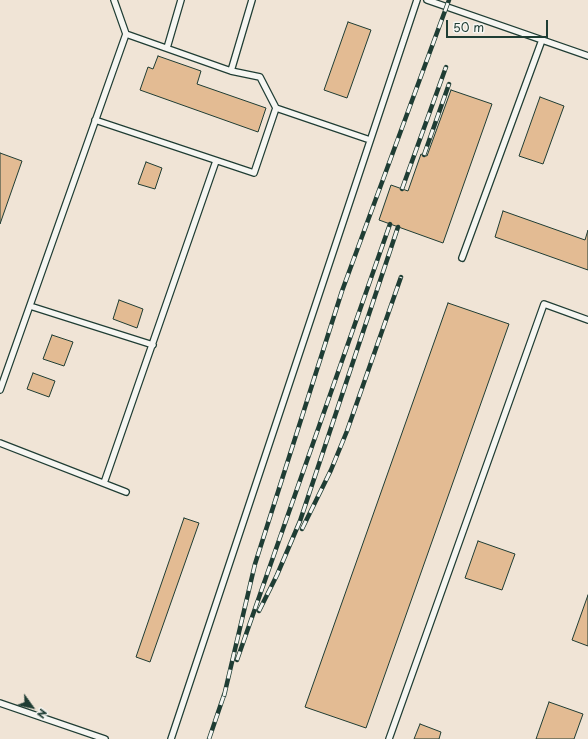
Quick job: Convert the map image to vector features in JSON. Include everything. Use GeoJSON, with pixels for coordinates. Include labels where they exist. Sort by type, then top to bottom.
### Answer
{"type":"FeatureCollection","features":[{"type":"Feature","properties":{"kind":"lane"},"geometry":{"type":"LineString","coordinates":[[0,390],[126,34],[114,0]]}},
{"type":"Feature","properties":{"kind":"lane"},"geometry":{"type":"LineString","coordinates":[[167,48],[181,0]]}},
{"type":"Feature","properties":{"kind":"lane"},"geometry":{"type":"LineString","coordinates":[[231,71],[252,0]]}},
{"type":"Feature","properties":{"kind":"lane"},"geometry":{"type":"LineString","coordinates":[[171,739],[417,0]]}},
{"type":"Feature","properties":{"kind":"lane"},"geometry":{"type":"LineString","coordinates":[[427,0],[588,56]]}},
{"type":"Feature","properties":{"kind":"lane"},"geometry":{"type":"LineString","coordinates":[[126,34],[231,71],[260,77],[276,108],[370,140]]}},
{"type":"Feature","properties":{"kind":"lane"},"geometry":{"type":"LineString","coordinates":[[462,258],[542,40]]}},
{"type":"Feature","properties":{"kind":"lane"},"geometry":{"type":"LineString","coordinates":[[95,120],[254,173],[276,108]]}},
{"type":"Feature","properties":{"kind":"lane"},"geometry":{"type":"LineString","coordinates":[[104,483],[216,161]]}},
{"type":"Feature","properties":{"kind":"lane"},"geometry":{"type":"LineString","coordinates":[[389,739],[544,304],[588,320]]}},
{"type":"Feature","properties":{"kind":"lane"},"geometry":{"type":"LineString","coordinates":[[30,306],[153,345]]}},
{"type":"Feature","properties":{"kind":"lane"},"geometry":{"type":"LineString","coordinates":[[0,443],[126,492]]}},
{"type":"Feature","properties":{"kind":"lane"},"geometry":{"type":"LineString","coordinates":[[0,703],[105,739]]}},
{"type":"Feature","properties":{"kind":"shaded area"},"geometry":{"type":"Polygon","coordinates":[[[0,0],[588,0],[588,739],[0,739],[0,0]]]}},
{"type":"Feature","properties":{"kind":"building"},"geometry":{"type":"Polygon","coordinates":[[[348,22],[371,30],[347,98],[324,90],[348,22]]]}},
{"type":"Feature","properties":{"kind":"building"},"geometry":{"type":"Polygon","coordinates":[[[158,56],[201,71],[197,84],[266,108],[258,132],[140,90],[148,67],[153,69],[158,56]]]}},
{"type":"Feature","properties":{"kind":"building"},"geometry":{"type":"Polygon","coordinates":[[[451,90],[492,104],[443,243],[379,220],[391,185],[408,191],[421,154],[427,156],[451,90]]]}},
{"type":"Feature","properties":{"kind":"building"},"geometry":{"type":"Polygon","coordinates":[[[540,97],[564,106],[543,164],[519,156],[540,97]]]}},
{"type":"Feature","properties":{"kind":"building"},"geometry":{"type":"Polygon","coordinates":[[[0,153],[22,161],[0,224],[0,153]]]}},
{"type":"Feature","properties":{"kind":"building"},"geometry":{"type":"Polygon","coordinates":[[[146,162],[162,168],[155,189],[138,184],[146,162]]]}},
{"type":"Feature","properties":{"kind":"building"},"geometry":{"type":"Polygon","coordinates":[[[503,211],[585,240],[588,230],[588,270],[495,237],[503,211]]]}},
{"type":"Feature","properties":{"kind":"building"},"geometry":{"type":"Polygon","coordinates":[[[119,300],[143,309],[137,328],[113,319],[119,300]]]}},
{"type":"Feature","properties":{"kind":"building"},"geometry":{"type":"Polygon","coordinates":[[[448,303],[509,324],[366,728],[305,707],[448,303]]]}},
{"type":"Feature","properties":{"kind":"building"},"geometry":{"type":"Polygon","coordinates":[[[52,335],[73,342],[64,366],[43,359],[52,335]]]}},
{"type":"Feature","properties":{"kind":"building"},"geometry":{"type":"Polygon","coordinates":[[[33,373],[55,381],[49,397],[27,389],[33,373]]]}},
{"type":"Feature","properties":{"kind":"building"},"geometry":{"type":"Polygon","coordinates":[[[184,518],[199,523],[150,662],[136,657],[184,518]]]}},
{"type":"Feature","properties":{"kind":"building"},"geometry":{"type":"Polygon","coordinates":[[[478,541],[515,554],[502,590],[465,578],[478,541]]]}},
{"type":"Feature","properties":{"kind":"building"},"geometry":{"type":"Polygon","coordinates":[[[588,595],[588,646],[572,640],[588,595]]]}},
{"type":"Feature","properties":{"kind":"building"},"geometry":{"type":"Polygon","coordinates":[[[549,702],[583,714],[574,739],[536,739],[549,702]]]}},
{"type":"Feature","properties":{"kind":"building"},"geometry":{"type":"Polygon","coordinates":[[[420,724],[441,732],[439,739],[414,739],[420,724]]]}},
{"type":"Feature","properties":{"kind":"railway"},"geometry":{"type":"LineString","coordinates":[[224,696],[255,564],[342,291],[449,0]]}},
{"type":"Feature","properties":{"kind":"railway"},"geometry":{"type":"LineString","coordinates":[[402,189],[446,67]]}},
{"type":"Feature","properties":{"kind":"railway"},"geometry":{"type":"LineString","coordinates":[[424,155],[449,84]]}},
{"type":"Feature","properties":{"kind":"railway"},"geometry":{"type":"LineString","coordinates":[[237,660],[390,224]]}},
{"type":"Feature","properties":{"kind":"railway"},"geometry":{"type":"LineString","coordinates":[[259,611],[277,575],[300,521],[398,227]]}},
{"type":"Feature","properties":{"kind":"railway"},"geometry":{"type":"LineString","coordinates":[[302,529],[331,470],[347,431],[401,277]]}},
{"type":"Feature","properties":{"kind":"railway"},"geometry":{"type":"LineString","coordinates":[[209,739],[225,692]]}}]}
